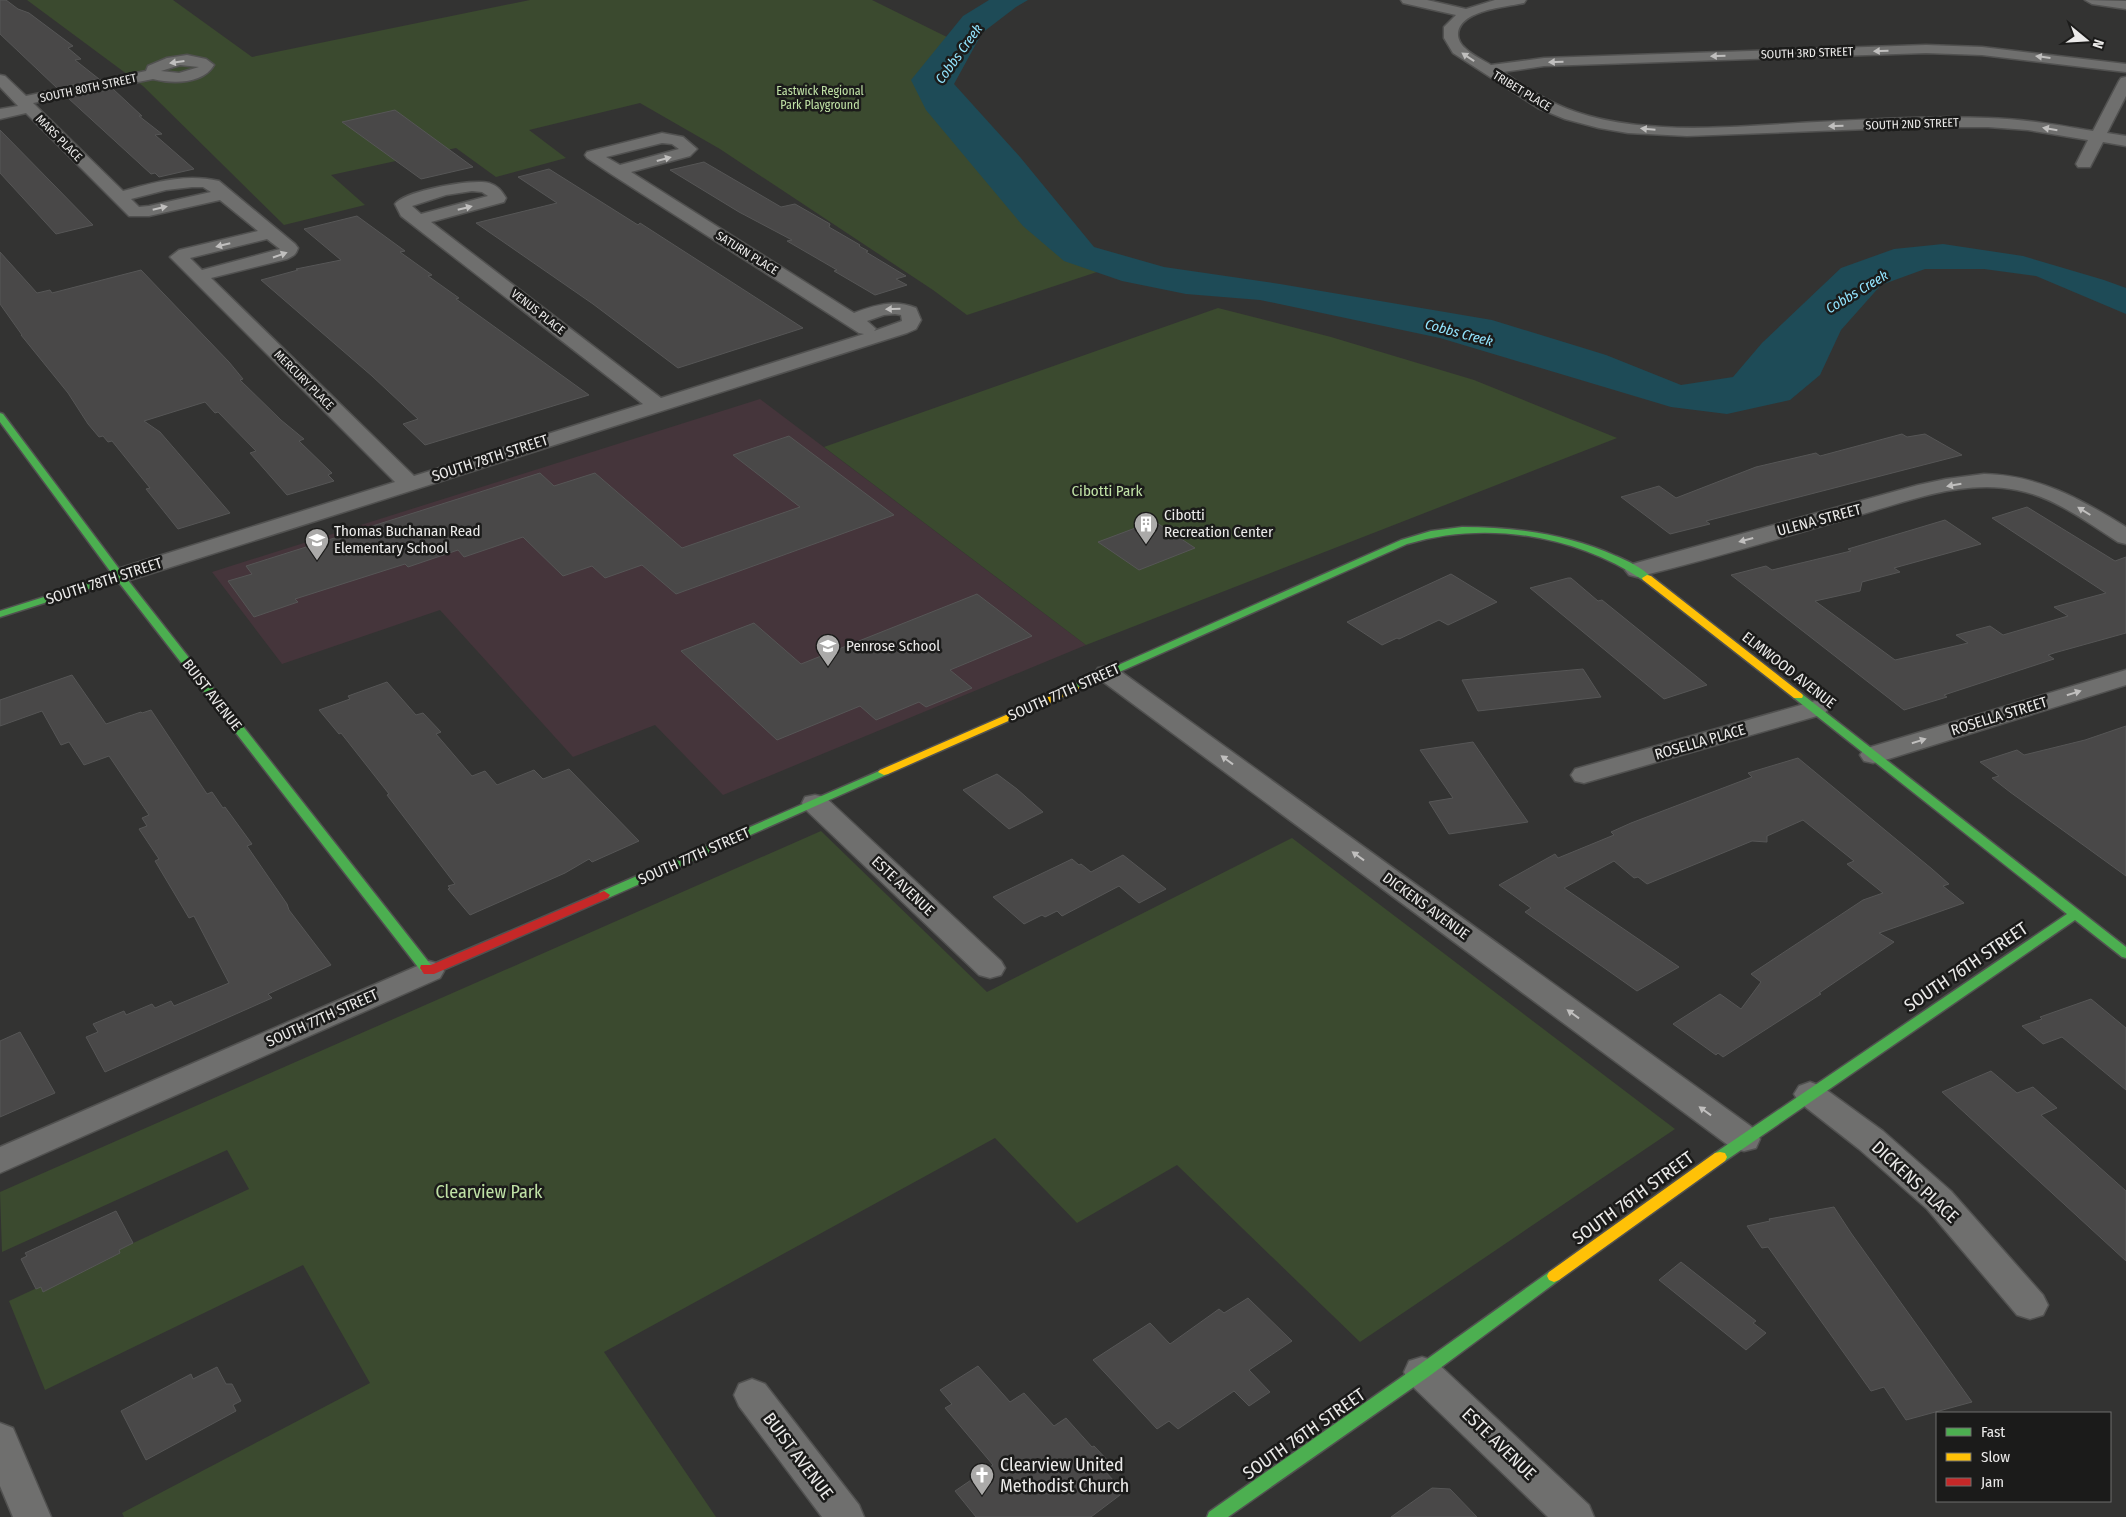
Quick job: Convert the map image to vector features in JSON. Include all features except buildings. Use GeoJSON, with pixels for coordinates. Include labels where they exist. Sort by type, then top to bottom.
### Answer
{"type":"FeatureCollection","features":[{"type":"Feature","properties":{"kind":"street"},"geometry":{"type":"LineString","coordinates":[[1408,0],[1467,13],[1486,6],[1519,0]]}},
{"type":"Feature","properties":{"kind":"street"},"geometry":{"type":"LineString","coordinates":[[2092,0],[2124,3]]}},
{"type":"Feature","properties":{"kind":"street","name":"TRIBET PLACE"},"geometry":{"type":"LineString","coordinates":[[1467,13],[1452,26],[1450,34],[1451,41],[1458,50],[1543,105],[1573,116],[1632,128],[1697,132]]}},
{"type":"Feature","properties":{"kind":"street","name":"SOUTH 3RD STREET"},"geometry":{"type":"LineString","coordinates":[[1488,70],[1544,62],[1926,49],[1982,51],[2126,68]]}},
{"type":"Feature","properties":{"kind":"street","name":"SOUTH 80TH STREET"},"geometry":{"type":"LineString","coordinates":[[0,114],[17,101],[154,74]]}},
{"type":"Feature","properties":{"kind":"street","name":"MARS PLACE"},"geometry":{"type":"LineString","coordinates":[[0,80],[17,101],[130,210],[142,212],[223,194],[270,233]]}},
{"type":"Feature","properties":{"kind":"street"},"geometry":{"type":"LineString","coordinates":[[2084,164],[2126,81]]}},
{"type":"Feature","properties":{"kind":"street","name":"SOUTH 2ND STREET"},"geometry":{"type":"LineString","coordinates":[[1697,132],[1971,122],[2024,125],[2126,142]]}},
{"type":"Feature","properties":{"kind":"street","name":"SATURN PLACE"},"geometry":{"type":"LineString","coordinates":[[617,171],[684,153],[689,149],[677,140],[662,138],[593,155],[617,171],[877,336]]}},
{"type":"Feature","properties":{"kind":"street","name":"VENUS PLACE"},"geometry":{"type":"LineString","coordinates":[[418,220],[658,405]]}},
{"type":"Feature","properties":{"kind":"street"},"geometry":{"type":"LineString","coordinates":[[199,276],[288,252],[289,248],[270,233]]}},
{"type":"Feature","properties":{"kind":"street","name":"MERCURY PLACE"},"geometry":{"type":"LineString","coordinates":[[270,233],[179,257],[409,483]]}},
{"type":"Feature","properties":{"kind":"street","name":"SOUTH 78TH STREET"},"geometry":{"type":"LineString","coordinates":[[0,614],[877,336],[909,325],[912,316],[904,309],[895,308],[884,309],[852,320]]}},
{"type":"Feature","properties":{"kind":"street","name":"BUIST AVENUE"},"geometry":{"type":"LineString","coordinates":[[0,416],[119,576],[429,971]]}},
{"type":"Feature","properties":{"kind":"street","name":"ULENA STREET"},"geometry":{"type":"LineString","coordinates":[[1637,570],[1918,492],[1982,481],[2003,481],[2030,486],[2073,504],[2126,537]]}},
{"type":"Feature","properties":{"kind":"street","name":"ELMWOOD AVENUE"},"geometry":{"type":"LineString","coordinates":[[1386,550],[1415,538],[1453,532],[1508,533],[1567,541],[1609,556],[1637,570],[2126,954]]}},
{"type":"Feature","properties":{"kind":"street","name":"SOUTH 77TH STREET"},"geometry":{"type":"LineString","coordinates":[[0,1161],[1386,550]]}},
{"type":"Feature","properties":{"kind":"street","name":"DICKENS AVENUE"},"geometry":{"type":"LineString","coordinates":[[1108,673],[1744,1139]]}},
{"type":"Feature","properties":{"kind":"street","name":"ROSELLA STREET"},"geometry":{"type":"LineString","coordinates":[[1873,755],[2126,677]]}},
{"type":"Feature","properties":{"kind":"street","name":"ROSELLA PLACE"},"geometry":{"type":"LineString","coordinates":[[1584,775],[1815,709]]}},
{"type":"Feature","properties":{"kind":"street","name":"ESTE AVENUE"},"geometry":{"type":"LineString","coordinates":[[815,803],[990,968]]}},
{"type":"Feature","properties":{"kind":"street","name":"SOUTH 76TH STREET"},"geometry":{"type":"LineString","coordinates":[[1216,1517],[1422,1372],[1744,1139],[2075,914]]}},
{"type":"Feature","properties":{"kind":"street","name":"DICKENS PLACE"},"geometry":{"type":"LineString","coordinates":[[1810,1094],[1871,1140],[1939,1200],[2030,1305]]}},
{"type":"Feature","properties":{"kind":"street","name":"ESTE AVENUE"},"geometry":{"type":"LineString","coordinates":[[1422,1372],[1575,1517]]}},
{"type":"Feature","properties":{"kind":"street","name":"BUIST AVENUE"},"geometry":{"type":"LineString","coordinates":[[752,1395],[845,1517]]}},
{"type":"Feature","properties":{"kind":"street"},"geometry":{"type":"LineString","coordinates":[[0,1438],[32,1517]]}},
{"type":"Feature","properties":{"kind":"shaded area"},"geometry":{"type":"Polygon","coordinates":[[[760,399],[1086,645],[723,795],[655,725],[573,757],[440,610],[282,664],[212,572],[760,399]]]}},
{"type":"Feature","properties":{"kind":"green space","name":"Eastwick Regional Park Playground"},"geometry":{"type":"Polygon","coordinates":[[[27,0],[173,0],[252,57],[530,0],[872,0],[953,40],[918,90],[1097,272],[967,315],[933,290],[720,149],[640,103],[529,130],[566,158],[496,177],[456,148],[331,175],[365,205],[284,225],[143,86],[27,0]]]}},
{"type":"Feature","properties":{"kind":"green space","name":"Cibotti Park"},"geometry":{"type":"Polygon","coordinates":[[[1218,308],[1331,337],[1474,380],[1617,438],[1086,645],[824,447],[1218,308]]]}},
{"type":"Feature","properties":{"kind":"green space","name":"Clearview Park"},"geometry":{"type":"Polygon","coordinates":[[[821,831],[987,992],[1292,838],[1675,1129],[1360,1342],[1177,1165],[1077,1223],[995,1138],[604,1352],[716,1517],[124,1517],[122,1513],[370,1383],[303,1265],[45,1390],[9,1301],[249,1189],[227,1150],[2,1252],[0,1192],[821,831]]]}},
{"type":"Feature","properties":{"kind":"water","name":"Cobbs Creek"},"geometry":{"type":"Polygon","coordinates":[[[989,0],[1028,0],[982,33],[954,84],[1020,157],[1094,247],[1164,267],[1280,284],[1492,320],[1606,355],[1681,385],[1733,377],[1762,343],[1841,268],[1894,249],[1943,244],[2023,256],[2126,288],[2126,314],[2036,276],[1984,269],[1925,269],[1881,285],[1841,330],[1820,375],[1790,400],[1727,414],[1671,407],[1440,338],[1260,300],[1186,294],[1122,281],[1064,261],[1023,226],[926,110],[911,80],[963,16],[989,0]]]}},
{"type":"Feature","properties":{"kind":"traffic: fast"},"geometry":{"type":"LineString","coordinates":[[0,416],[119,576],[426,968]]}},
{"type":"Feature","properties":{"kind":"traffic: fast"},"geometry":{"type":"LineString","coordinates":[[1075,688],[1404,542],[1431,534],[1462,530],[1529,533],[1563,540],[1595,550],[1623,563],[1647,578]]}},
{"type":"Feature","properties":{"kind":"traffic: fast"},"geometry":{"type":"LineString","coordinates":[[0,614],[119,576]]}},
{"type":"Feature","properties":{"kind":"traffic: fast"},"geometry":{"type":"LineString","coordinates":[[1798,696],[2126,954]]}},
{"type":"Feature","properties":{"kind":"traffic: fast"},"geometry":{"type":"LineString","coordinates":[[604,895],[884,772]]}},
{"type":"Feature","properties":{"kind":"traffic: fast"},"geometry":{"type":"LineString","coordinates":[[1720,1157],[2075,914]]}},
{"type":"Feature","properties":{"kind":"traffic: fast"},"geometry":{"type":"LineString","coordinates":[[1215,1517],[1422,1372],[1554,1276]]}},
{"type":"Feature","properties":{"kind":"traffic: slow"},"geometry":{"type":"LineString","coordinates":[[1647,578],[1798,696]]}},
{"type":"Feature","properties":{"kind":"traffic: slow"},"geometry":{"type":"LineString","coordinates":[[884,772],[1075,688]]}},
{"type":"Feature","properties":{"kind":"traffic: slow"},"geometry":{"type":"LineString","coordinates":[[1554,1276],[1720,1157]]}},
{"type":"Feature","properties":{"kind":"traffic: jam"},"geometry":{"type":"LineString","coordinates":[[426,968],[429,971],[604,895]]}},
{"type":"Feature","properties":{"kind":"place","name":"Cibotti Recreation Center"},"geometry":{"type":"Point","coordinates":[1146,545]}},
{"type":"Feature","properties":{"kind":"place","name":"Thomas Buchanan Read Elementary School"},"geometry":{"type":"Point","coordinates":[317,561]}},
{"type":"Feature","properties":{"kind":"place","name":"Penrose School"},"geometry":{"type":"Point","coordinates":[828,667]}},
{"type":"Feature","properties":{"kind":"place","name":"Clearview United Methodist Church"},"geometry":{"type":"Point","coordinates":[982,1496]}}]}
